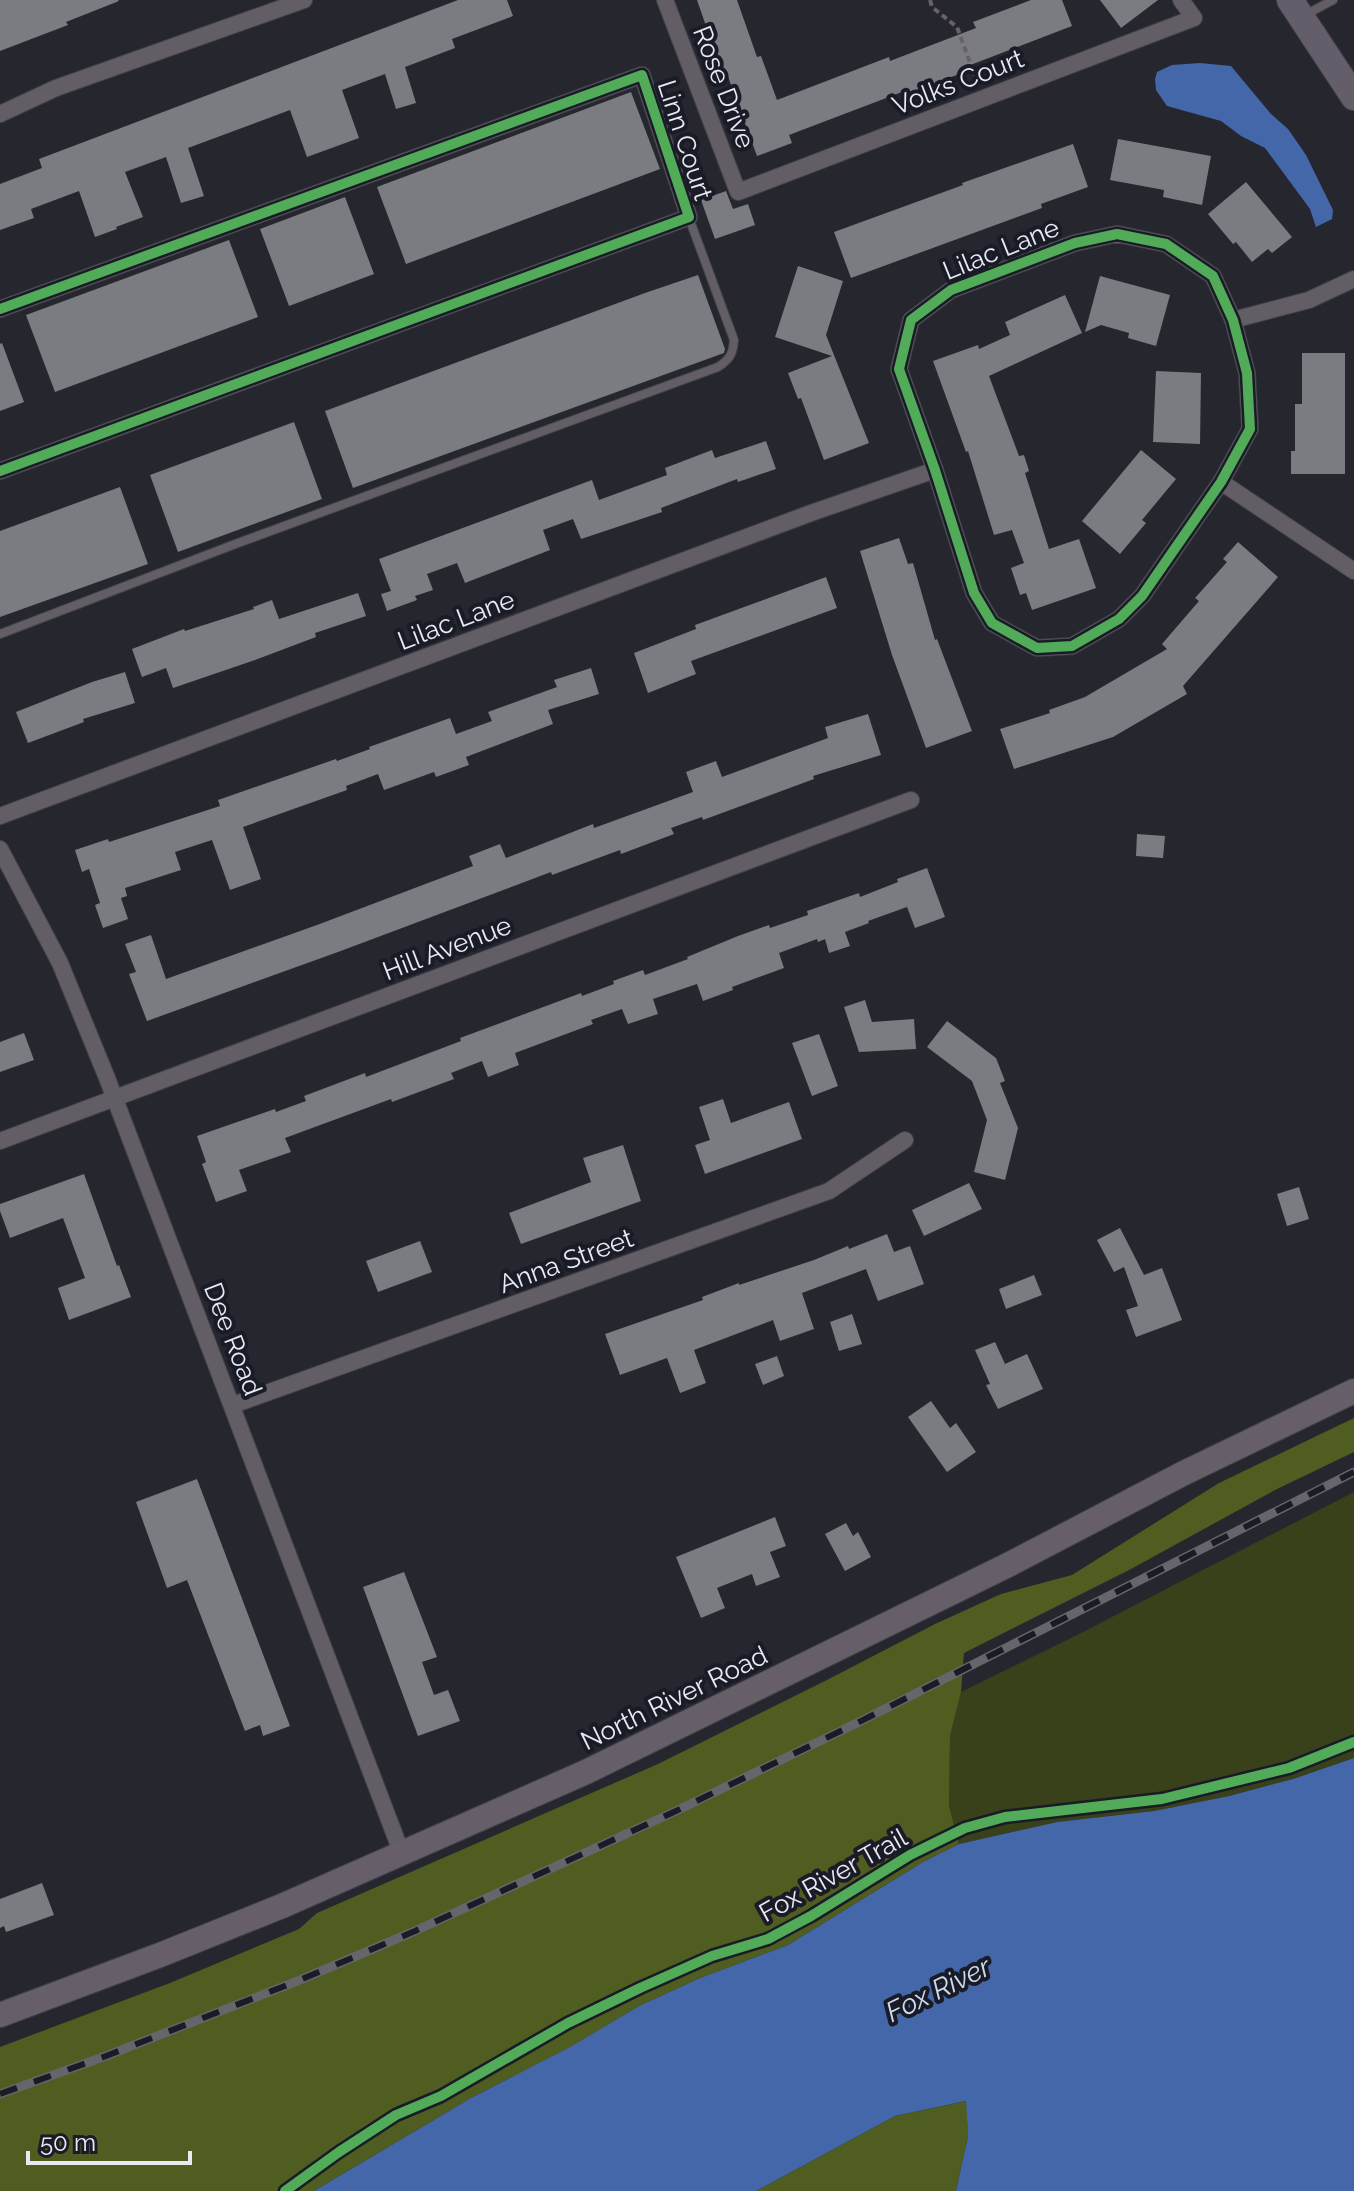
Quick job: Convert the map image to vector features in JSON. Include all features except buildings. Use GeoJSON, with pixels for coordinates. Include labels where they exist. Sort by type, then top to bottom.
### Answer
{"type":"FeatureCollection","features":[{"type":"Feature","properties":{"kind":"main road"},"geometry":{"type":"LineString","coordinates":[[1295,9],[1354,97]]}},
{"type":"Feature","properties":{"kind":"main road","name":"North River Road"},"geometry":{"type":"LineString","coordinates":[[0,2015],[282,1906],[586,1772],[1354,1391]]}},
{"type":"Feature","properties":{"kind":"street"},"geometry":{"type":"LineString","coordinates":[[0,114],[56,88],[304,0]]}},
{"type":"Feature","properties":{"kind":"street","name":"Rose Drive"},"geometry":{"type":"LineString","coordinates":[[665,0],[738,192]]}},
{"type":"Feature","properties":{"kind":"street","name":"Volks Court"},"geometry":{"type":"LineString","coordinates":[[738,192],[1194,18],[1181,0]]}},
{"type":"Feature","properties":{"kind":"street","name":"Linn Court"},"geometry":{"type":"LineString","coordinates":[[0,309],[642,75],[689,217],[0,471]]}},
{"type":"Feature","properties":{"kind":"street","name":"Lilac Lane"},"geometry":{"type":"LineString","coordinates":[[1117,234],[1166,244],[1213,276],[1233,320],[1247,373],[1250,429],[1221,482],[1142,596],[1119,619],[1072,646],[1037,648],[992,623],[974,593],[935,470],[899,369],[911,320],[951,290],[1075,243],[1117,234]]}},
{"type":"Feature","properties":{"kind":"street"},"geometry":{"type":"LineString","coordinates":[[1233,320],[1309,300],[1354,279]]}},
{"type":"Feature","properties":{"kind":"street","name":"Lilac Lane"},"geometry":{"type":"LineString","coordinates":[[0,816],[811,513],[935,470]]}},
{"type":"Feature","properties":{"kind":"street"},"geometry":{"type":"LineString","coordinates":[[1221,482],[1354,571]]}},
{"type":"Feature","properties":{"kind":"street","name":"Hill Avenue"},"geometry":{"type":"LineString","coordinates":[[0,1141],[911,800]]}},
{"type":"Feature","properties":{"kind":"street","name":"Dee Road"},"geometry":{"type":"LineString","coordinates":[[0,849],[60,963],[115,1099],[402,1854]]}},
{"type":"Feature","properties":{"kind":"street","name":"Anna Street"},"geometry":{"type":"LineString","coordinates":[[233,1405],[829,1191],[905,1140]]}},
{"type":"Feature","properties":{"kind":"lane"},"geometry":{"type":"LineString","coordinates":[[1295,9],[1333,0]]}},
{"type":"Feature","properties":{"kind":"lane"},"geometry":{"type":"LineString","coordinates":[[0,634],[718,367],[733,353],[734,340],[689,217]]}},
{"type":"Feature","properties":{"kind":"path"},"geometry":{"type":"LineString","coordinates":[[930,0],[932,7],[957,27],[976,79]]}},
{"type":"Feature","properties":{"kind":"green space"},"geometry":{"type":"Polygon","coordinates":[[[1354,1418],[1354,1452],[1275,1490],[1131,1569],[964,1653],[961,1692],[950,1736],[949,1806],[959,1844],[923,1862],[788,1945],[700,1978],[639,2006],[573,2046],[471,2098],[314,2191],[0,2191],[0,2047],[170,1983],[299,1929],[317,1913],[658,1764],[935,1624],[1001,1594],[1072,1575],[1219,1483],[1354,1418]]]}},
{"type":"Feature","properties":{"kind":"green space"},"geometry":{"type":"Polygon","coordinates":[[[1354,1492],[1354,1758],[1229,1796],[1154,1811],[1057,1822],[959,1844],[949,1806],[950,1736],[961,1692],[1354,1492]]]}},
{"type":"Feature","properties":{"kind":"green space"},"geometry":{"type":"Polygon","coordinates":[[[967,2101],[968,2136],[956,2191],[756,2191],[895,2116],[967,2101]]]}},
{"type":"Feature","properties":{"kind":"water"},"geometry":{"type":"Polygon","coordinates":[[[1200,63],[1231,66],[1271,114],[1288,129],[1306,155],[1333,210],[1332,219],[1316,227],[1310,209],[1265,148],[1221,121],[1167,106],[1156,90],[1157,72],[1172,65],[1200,63]]]}},
{"type":"Feature","properties":{"kind":"water","name":"Fox River"},"geometry":{"type":"Polygon","coordinates":[[[1354,1758],[1354,2191],[956,2191],[968,2136],[966,2101],[895,2116],[756,2191],[314,2191],[471,2098],[572,2046],[639,2006],[700,1978],[788,1945],[923,1862],[959,1844],[1057,1822],[1154,1811],[1229,1796],[1354,1758]]]}},
{"type":"Feature","properties":{"kind":"railway"},"geometry":{"type":"LineString","coordinates":[[0,2094],[300,1980],[415,1931],[676,1811],[857,1723],[1354,1472]]}},
{"type":"Feature","properties":{"kind":"cycle path"},"geometry":{"type":"LineString","coordinates":[[0,309],[642,75],[689,217],[0,471]]}},
{"type":"Feature","properties":{"kind":"cycle path"},"geometry":{"type":"LineString","coordinates":[[1117,234],[1166,244],[1213,276],[1233,320],[1247,373],[1250,429],[1221,482],[1142,596],[1119,619],[1072,646],[1037,648],[992,623],[974,593],[899,369],[911,320],[951,290],[1075,243],[1117,234]]}},
{"type":"Feature","properties":{"kind":"cycle path","name":"Fox River Trail"},"geometry":{"type":"LineString","coordinates":[[285,2191],[396,2115],[441,2096],[568,2023],[712,1956],[768,1939],[910,1855],[965,1828],[1005,1817],[1162,1799],[1289,1768],[1354,1742]]}}]}
